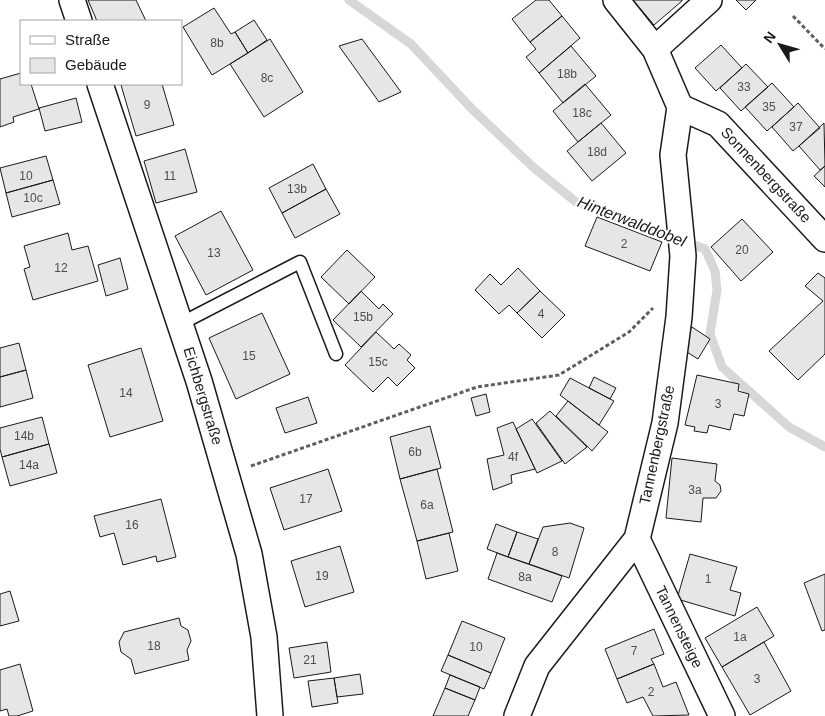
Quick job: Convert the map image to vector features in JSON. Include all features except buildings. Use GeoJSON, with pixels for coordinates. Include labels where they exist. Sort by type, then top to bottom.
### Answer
{"type":"FeatureCollection","features":[{"type":"Feature","properties":{"kind":"street"},"geometry":{"type":"LineString","coordinates":[[72,0],[80,20]]}},
{"type":"Feature","properties":{"kind":"street"},"geometry":{"type":"LineString","coordinates":[[616,0],[655,49],[680,107]]}},
{"type":"Feature","properties":{"kind":"street"},"geometry":{"type":"LineString","coordinates":[[655,49],[709,0]]}},
{"type":"Feature","properties":{"kind":"street","name":"Eichbergstraße"},"geometry":{"type":"LineString","coordinates":[[100,85],[180,324],[227,475],[249,554],[264,637],[270,716]]}},
{"type":"Feature","properties":{"kind":"street","name":"Tannenbergstraße"},"geometry":{"type":"LineString","coordinates":[[517,716],[537,666],[637,539],[665,423],[681,293],[683,256],[673,155],[680,107]]}},
{"type":"Feature","properties":{"kind":"street","name":"Sonnenbergstraße"},"geometry":{"type":"LineString","coordinates":[[680,107],[718,124],[825,239]]}},
{"type":"Feature","properties":{"kind":"street","name":"Tannensteige"},"geometry":{"type":"LineString","coordinates":[[637,539],[722,716]]}},
{"type":"Feature","properties":{"kind":"lane"},"geometry":{"type":"LineString","coordinates":[[180,324],[300,262],[336,354]]}},
{"type":"Feature","properties":{"kind":"path"},"geometry":{"type":"LineString","coordinates":[[793,16],[825,49]]}},
{"type":"Feature","properties":{"kind":"path"},"geometry":{"type":"LineString","coordinates":[[227,475],[477,387],[559,375],[629,332],[669,291],[681,293]]}},
{"type":"Feature","properties":{"kind":"waterway","name":"Hinterwalddobel"},"geometry":{"type":"LineString","coordinates":[[349,0],[411,44],[472,109],[533,167],[576,202],[705,249],[715,271],[717,290],[710,334],[722,367],[789,427],[825,447]]}}]}
